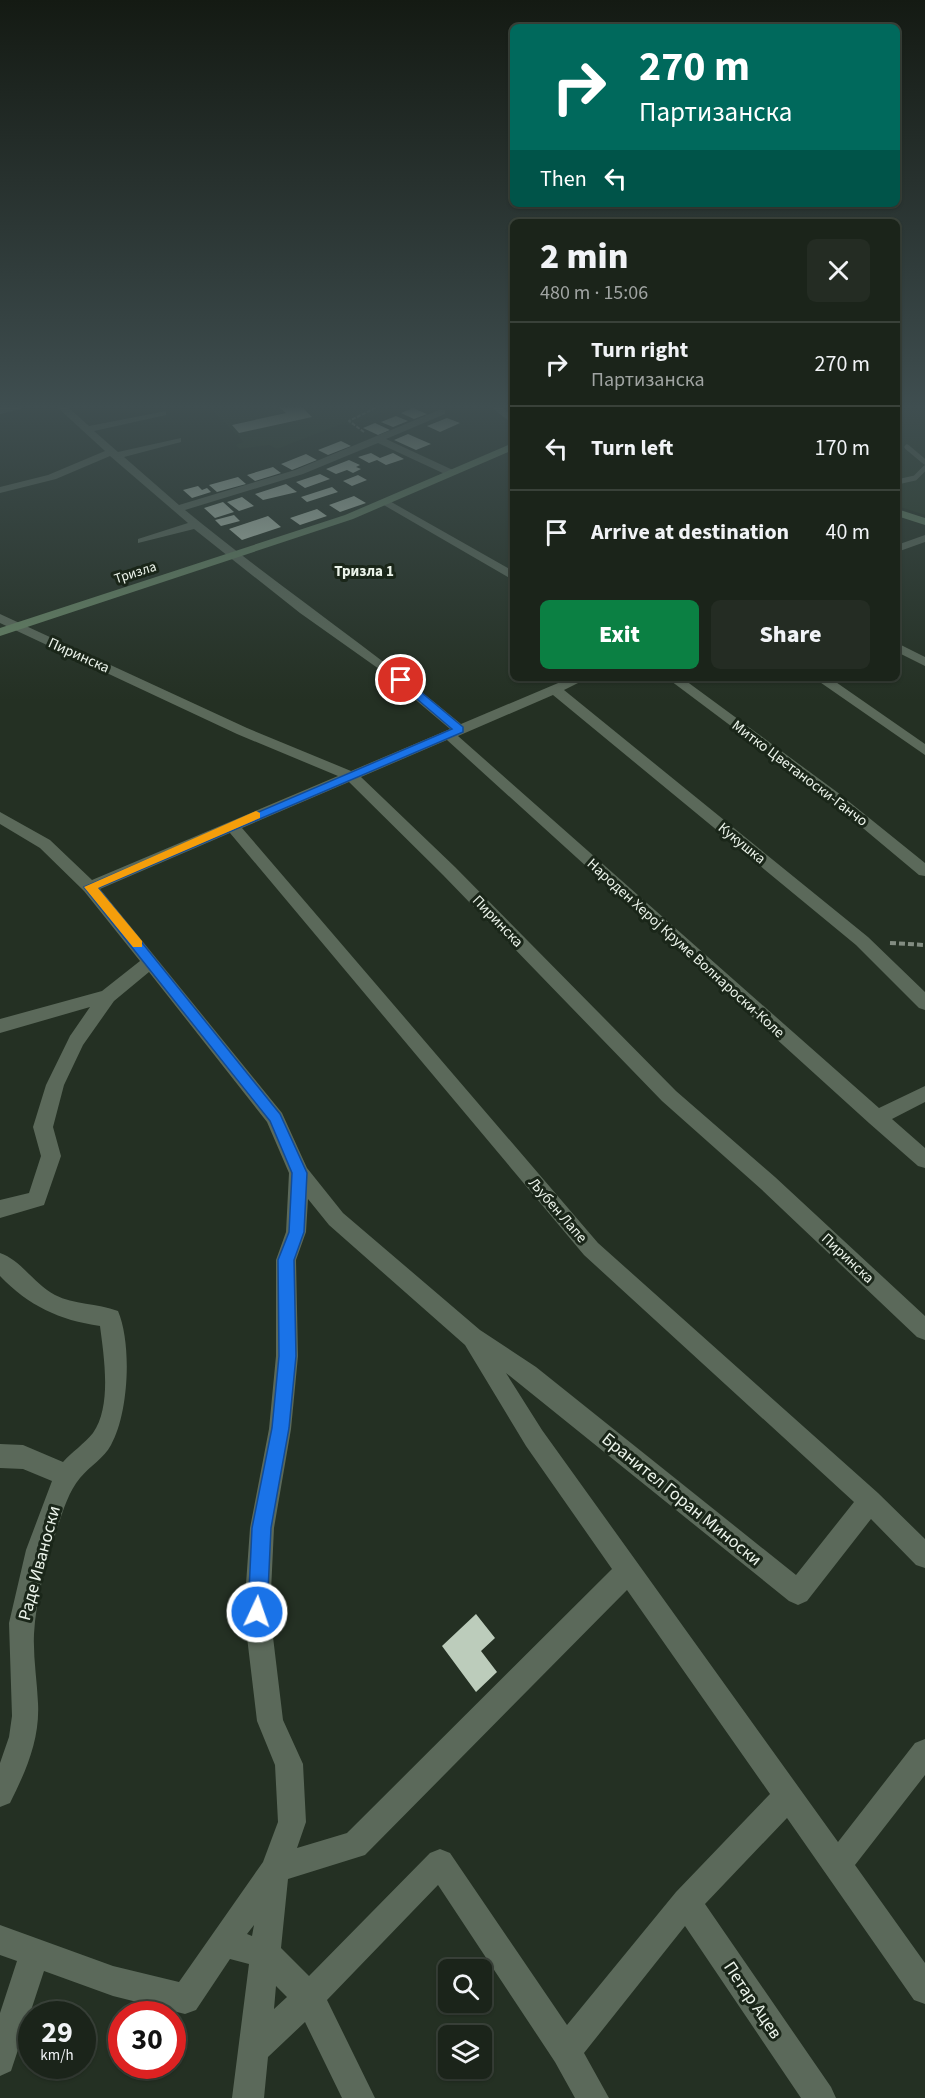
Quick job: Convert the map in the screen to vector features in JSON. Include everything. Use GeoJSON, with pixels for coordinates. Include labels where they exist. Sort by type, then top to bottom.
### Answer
{"type":"FeatureCollection","features":[{"type":"Feature","properties":{"kind":"street","name":"Народен Херој Круме Волнароски-Коле"},"geometry":{"type":"LineString","coordinates":[[173,505],[304,610],[384,666],[876,1118],[925,1160]]}},
{"type":"Feature","properties":{"kind":"street"},"geometry":{"type":"LineString","coordinates":[[178,509],[191,505]]}},
{"type":"Feature","properties":{"kind":"street","name":"Тризла"},"geometry":{"type":"LineString","coordinates":[[8,629],[234,556],[378,505]]}},
{"type":"Feature","properties":{"kind":"street"},"geometry":{"type":"LineString","coordinates":[[391,505],[510,574]]}},
{"type":"Feature","properties":{"kind":"street"},"geometry":{"type":"LineString","coordinates":[[900,513],[925,522]]}},
{"type":"Feature","properties":{"kind":"street"},"geometry":{"type":"LineString","coordinates":[[142,541],[197,525]]}},
{"type":"Feature","properties":{"kind":"street"},"geometry":{"type":"LineString","coordinates":[[900,548],[925,538]]}},
{"type":"Feature","properties":{"kind":"street","name":"Пиринска"},"geometry":{"type":"LineString","coordinates":[[0,618],[8,629],[351,776],[449,871],[669,1096],[768,1183],[925,1330]]}},
{"type":"Feature","properties":{"kind":"street"},"geometry":{"type":"LineString","coordinates":[[900,649],[923,658]]}},
{"type":"Feature","properties":{"kind":"street"},"geometry":{"type":"LineString","coordinates":[[90,887],[574,681]]}},
{"type":"Feature","properties":{"kind":"street","name":"Митко Цветаноски-Ганчо"},"geometry":{"type":"LineString","coordinates":[[678,681],[832,795],[925,871]]}},
{"type":"Feature","properties":{"kind":"street"},"geometry":{"type":"LineString","coordinates":[[825,681],[925,751]]}},
{"type":"Feature","properties":{"kind":"street","name":"Кукушка"},"geometry":{"type":"LineString","coordinates":[[554,689],[862,941],[925,1004]]}},
{"type":"Feature","properties":{"kind":"street","name":"Бранител Горан Миноски"},"geometry":{"type":"LineString","coordinates":[[0,817],[45,844],[90,887],[275,1118],[299,1173],[336,1219],[472,1337],[528,1375],[798,1592],[870,1501]]}},
{"type":"Feature","properties":{"kind":"street","name":"Љубен Лапе"},"geometry":{"type":"LineString","coordinates":[[231,825],[591,1249],[870,1501],[925,1556]]}},
{"type":"Feature","properties":{"kind":"street"},"geometry":{"type":"LineString","coordinates":[[0,1209],[37,1199],[51,1156],[43,1127],[55,1085],[76,1041],[108,996],[151,961]]}},
{"type":"Feature","properties":{"kind":"street"},"geometry":{"type":"LineString","coordinates":[[0,1026],[108,996]]}},
{"type":"Feature","properties":{"kind":"street"},"geometry":{"type":"LineString","coordinates":[[876,1118],[925,1093]]}},
{"type":"Feature","properties":{"kind":"street","name":"Бранител Горан Миноски"},"geometry":{"type":"LineString","coordinates":[[248,2098],[275,1869],[292,1822],[289,1764],[270,1721],[257,1612],[262,1528],[280,1428],[286,1366],[286,1260],[296,1232],[299,1173]]}},
{"type":"Feature","properties":{"kind":"street","name":"Раде Иваноски"},"geometry":{"type":"LineString","coordinates":[[0,1262],[33,1295],[64,1311],[110,1318],[115,1354],[114,1400],[104,1438],[67,1476],[48,1516],[21,1625],[24,1729],[8,1778],[0,1792]]}},
{"type":"Feature","properties":{"kind":"street","name":"Бранител Горан Миноски"},"geometry":{"type":"LineString","coordinates":[[472,1337],[534,1438],[925,1989]]}},
{"type":"Feature","properties":{"kind":"street"},"geometry":{"type":"LineString","coordinates":[[0,1456],[23,1457],[67,1476]]}},
{"type":"Feature","properties":{"kind":"street"},"geometry":{"type":"LineString","coordinates":[[0,1940],[113,1981],[185,1999],[275,1869],[355,1845],[629,1570]]}},
{"type":"Feature","properties":{"kind":"street"},"geometry":{"type":"LineString","coordinates":[[837,1865],[925,1754]]}},
{"type":"Feature","properties":{"kind":"street"},"geometry":{"type":"LineString","coordinates":[[566,2051],[686,1902],[788,1796]]}},
{"type":"Feature","properties":{"kind":"street"},"geometry":{"type":"LineString","coordinates":[[254,2049],[309,1997],[440,1863],[566,2051],[593,2098]]}},
{"type":"Feature","properties":{"kind":"street","name":"Петар Ацев"},"geometry":{"type":"LineString","coordinates":[[686,1902],[820,2098]]}},
{"type":"Feature","properties":{"kind":"street"},"geometry":{"type":"LineString","coordinates":[[225,1943],[266,1954],[309,1997],[359,2098]]}},
{"type":"Feature","properties":{"kind":"street"},"geometry":{"type":"LineString","coordinates":[[0,2060],[35,1953]]}},
{"type":"Feature","properties":{"kind":"path"},"geometry":{"type":"LineString","coordinates":[[862,941],[925,945]]}},
{"type":"Feature","properties":{"kind":"shaded area"},"geometry":{"type":"Polygon","coordinates":[[[900,505],[925,505],[925,515],[900,507],[900,505]]]}},
{"type":"Feature","properties":{"kind":"building"},"geometry":{"type":"Polygon","coordinates":[[[226,505],[234,512],[215,518],[204,508],[226,505]]]}},
{"type":"Feature","properties":{"kind":"building"},"geometry":{"type":"Polygon","coordinates":[[[231,505],[254,506],[239,511],[231,505]]]}},
{"type":"Feature","properties":{"kind":"building"},"geometry":{"type":"Polygon","coordinates":[[[329,505],[360,505],[340,512],[329,505]]]}},
{"type":"Feature","properties":{"kind":"building"},"geometry":{"type":"Polygon","coordinates":[[[317,509],[327,516],[300,525],[290,518],[317,509]]]}},
{"type":"Feature","properties":{"kind":"building"},"geometry":{"type":"Polygon","coordinates":[[[234,515],[240,521],[221,526],[215,520],[234,515]]]}},
{"type":"Feature","properties":{"kind":"building"},"geometry":{"type":"Polygon","coordinates":[[[268,516],[281,527],[242,540],[229,529],[268,516]]]}},
{"type":"Feature","properties":{"kind":"building"},"geometry":{"type":"Polygon","coordinates":[[[476,1614],[495,1638],[481,1651],[497,1672],[476,1692],[442,1646],[476,1614]]]}},
{"type":"Feature","properties":{"kind":"slow traffic"},"geometry":{"type":"LineString","coordinates":[[138,944],[90,887],[256,815]]}},
{"type":"Feature","properties":{"kind":"district","name":"Тризла 1"},"geometry":{"type":"Point","coordinates":[364,571]}},
{"type":"Feature","properties":{"kind":"route"},"geometry":{"type":"LineString","coordinates":[[257,1612],[262,1528],[280,1428],[287,1356],[286,1260],[296,1232],[299,1173],[275,1118],[90,887],[459,729],[401,680]]}}]}
